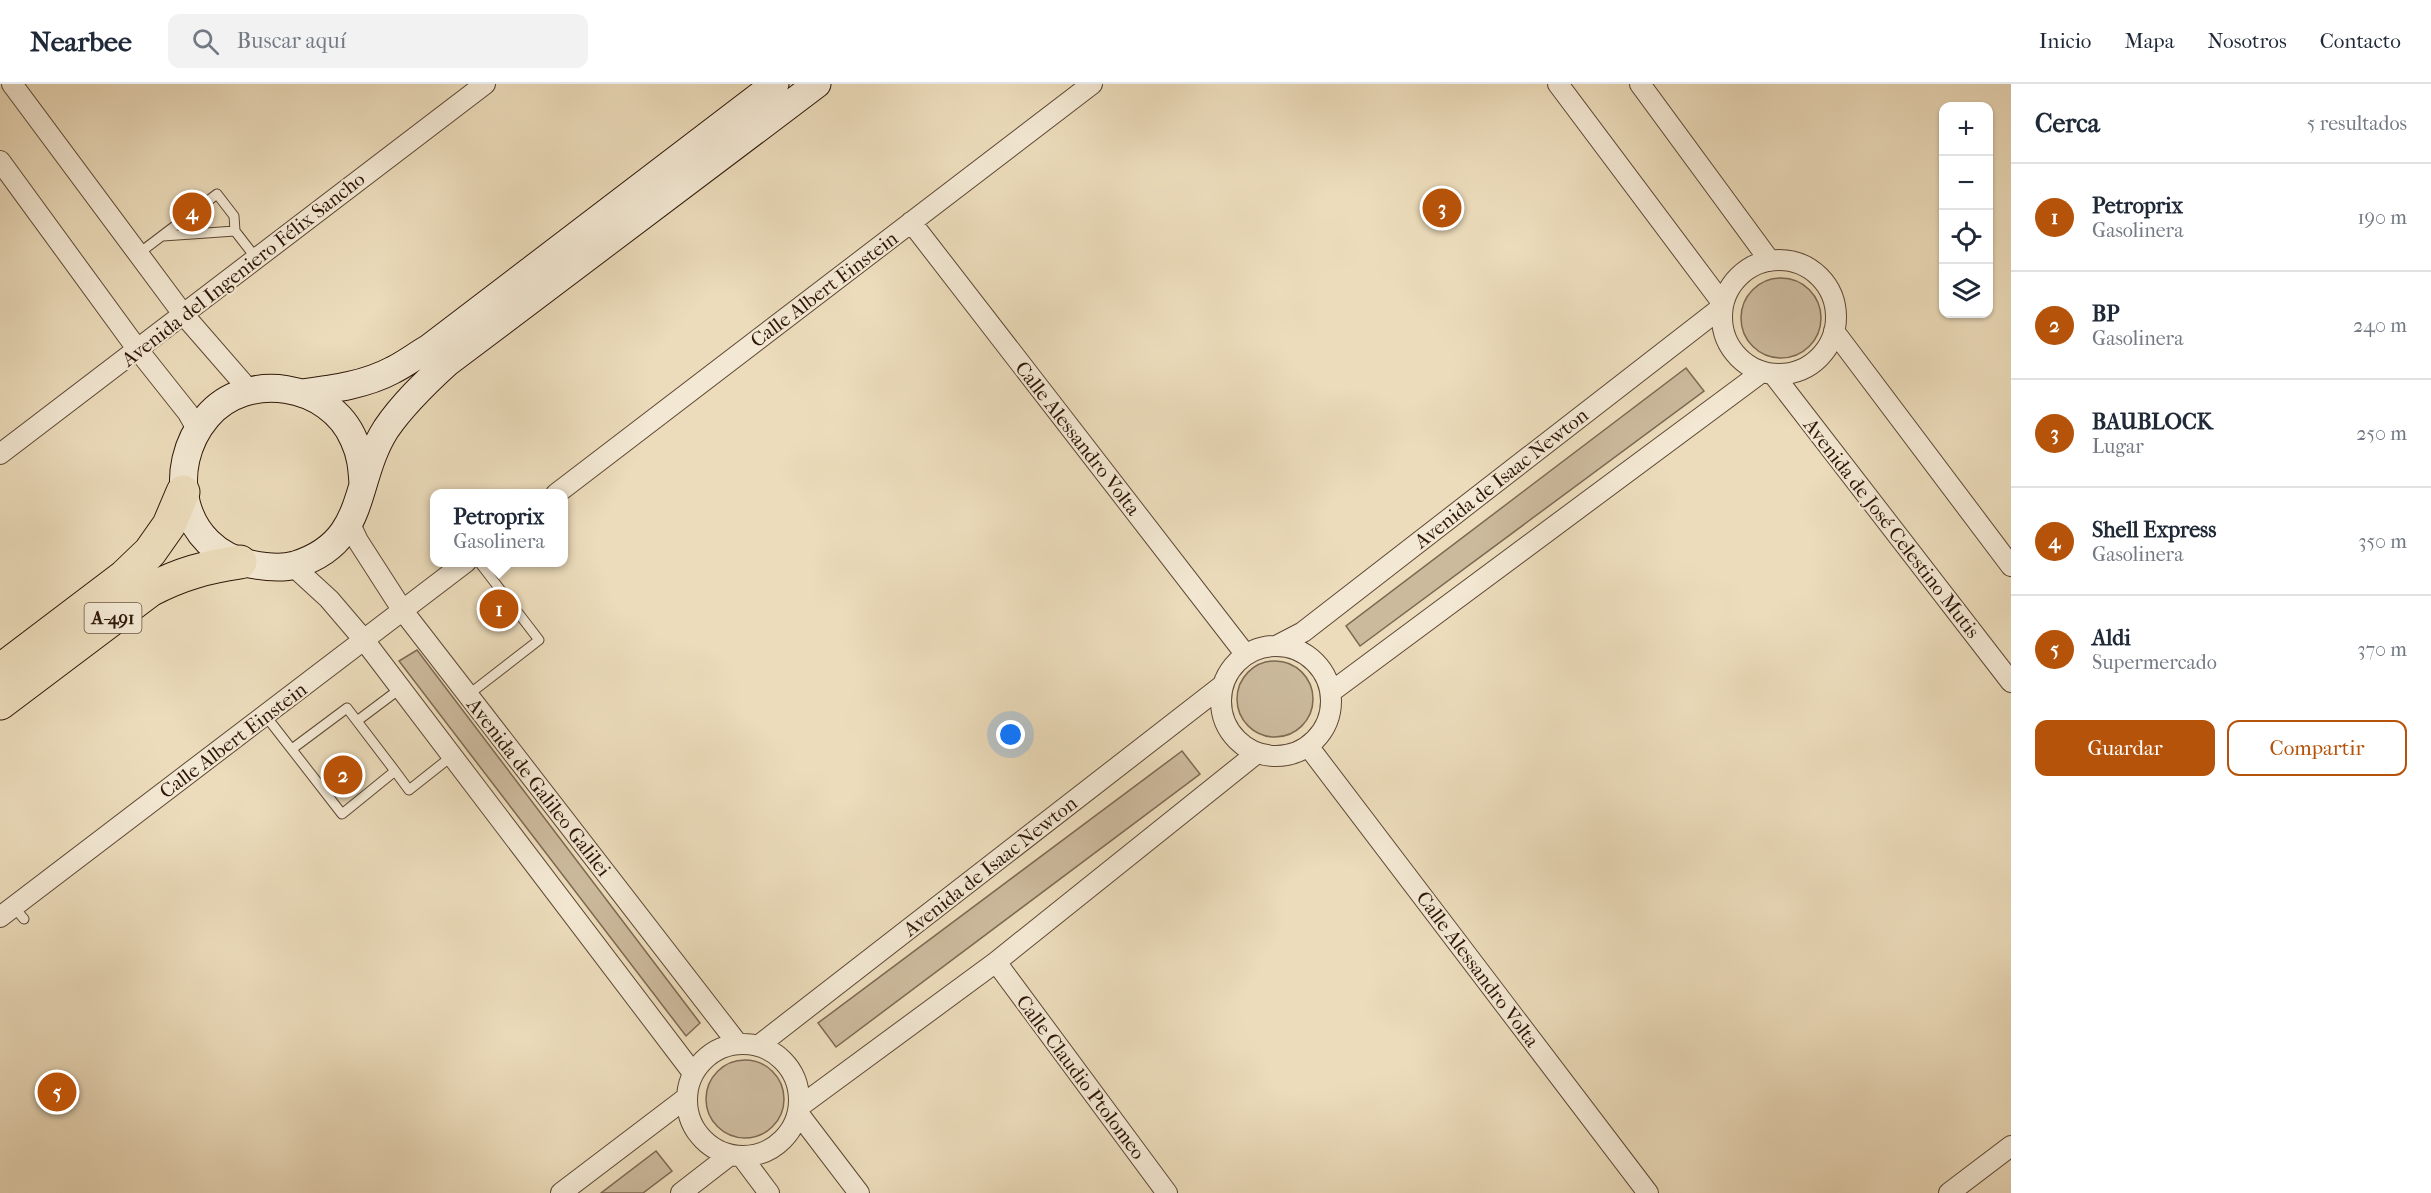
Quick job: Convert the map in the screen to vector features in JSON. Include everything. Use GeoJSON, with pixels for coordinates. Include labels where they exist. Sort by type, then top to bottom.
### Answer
{"type":"FeatureCollection","features":[{"type":"Feature","properties":{"kind":"highway","name":"A-491"},"geometry":{"type":"LineString","coordinates":[[0,671],[124,577],[150,552],[169,525],[183,492]]}},
{"type":"Feature","properties":{"kind":"highway","name":"A-491"},"geometry":{"type":"LineString","coordinates":[[0,703],[150,590],[176,576],[240,562]]}},
{"type":"Feature","properties":{"kind":"main road","name":"A-491"},"geometry":{"type":"LineString","coordinates":[[775,84],[429,348],[393,370],[370,380],[333,389],[302,393],[267,388],[250,391],[229,399],[211,412],[197,429],[184,460],[183,492],[190,514],[202,535],[219,551],[240,562],[266,568],[293,566],[315,557],[335,543],[350,524],[359,505],[363,484],[385,430],[411,397],[447,363],[817,84]]}},
{"type":"Feature","properties":{"kind":"main road","name":"A-491"},"geometry":{"type":"LineString","coordinates":[[302,393],[323,403],[341,418],[354,438],[362,460],[363,484]]}},
{"type":"Feature","properties":{"kind":"street"},"geometry":{"type":"LineString","coordinates":[[12,84],[183,314],[250,391]]}},
{"type":"Feature","properties":{"kind":"street","name":"Avenida del Ingeniero Félix Sancho"},"geometry":{"type":"LineString","coordinates":[[0,454],[484,84]]}},
{"type":"Feature","properties":{"kind":"street","name":"Calle Albert Einstein"},"geometry":{"type":"LineString","coordinates":[[563,489],[1092,84]]}},
{"type":"Feature","properties":{"kind":"street"},"geometry":{"type":"LineString","coordinates":[[1557,84],[1723,306]]}},
{"type":"Feature","properties":{"kind":"street"},"geometry":{"type":"LineString","coordinates":[[1640,84],[1770,261]]}},
{"type":"Feature","properties":{"kind":"street"},"geometry":{"type":"LineString","coordinates":[[0,160],[138,350],[188,413],[197,429]]}},
{"type":"Feature","properties":{"kind":"street","name":"Calle Alessandro Volta"},"geometry":{"type":"LineString","coordinates":[[911,222],[1246,655]]}},
{"type":"Feature","properties":{"kind":"street"},"geometry":{"type":"LineString","coordinates":[[1770,261],[1788,261],[1806,267],[1821,279],[1831,294],[1836,312],[1834,331],[1828,346],[1812,363],[1790,373],[1768,373],[1744,363],[1730,347],[1723,328],[1723,306],[1733,284],[1749,269],[1770,261]]}},
{"type":"Feature","properties":{"kind":"street","name":"Avenida de Isaac Newton"},"geometry":{"type":"LineString","coordinates":[[1278,645],[1303,632],[1723,306]]}},
{"type":"Feature","properties":{"kind":"street"},"geometry":{"type":"LineString","coordinates":[[1834,331],[2011,566]]}},
{"type":"Feature","properties":{"kind":"street"},"geometry":{"type":"LineString","coordinates":[[1331,692],[1738,392],[1768,373]]}},
{"type":"Feature","properties":{"kind":"street","name":"Avenida de José Celestino Mutis"},"geometry":{"type":"LineString","coordinates":[[1768,373],[2011,682]]}},
{"type":"Feature","properties":{"kind":"street","name":"Avenida de Galileo Galilei"},"geometry":{"type":"LineString","coordinates":[[350,524],[358,541],[403,611],[738,1044]]}},
{"type":"Feature","properties":{"kind":"street"},"geometry":{"type":"LineString","coordinates":[[293,566],[329,599],[364,640],[693,1073]]}},
{"type":"Feature","properties":{"kind":"street","name":"Calle Albert Einstein"},"geometry":{"type":"LineString","coordinates":[[13,914],[265,715],[460,567]]}},
{"type":"Feature","properties":{"kind":"street"},"geometry":{"type":"LineString","coordinates":[[1278,645],[1296,649],[1313,659],[1325,674],[1331,692],[1331,708],[1327,722],[1319,735],[1308,746],[1284,755],[1257,753],[1239,742],[1227,726],[1221,706],[1223,686],[1231,668],[1246,655],[1261,648],[1278,645]]}},
{"type":"Feature","properties":{"kind":"street","name":"Avenida de Isaac Newton"},"geometry":{"type":"LineString","coordinates":[[758,1046],[1223,686]]}},
{"type":"Feature","properties":{"kind":"street","name":"Calle Alessandro Volta"},"geometry":{"type":"LineString","coordinates":[[1308,746],[1648,1193]]}},
{"type":"Feature","properties":{"kind":"street"},"geometry":{"type":"LineString","coordinates":[[798,1110],[996,962],[1257,753]]}},
{"type":"Feature","properties":{"kind":"street","name":"Calle Claudio Ptolomeo"},"geometry":{"type":"LineString","coordinates":[[996,962],[1167,1193]]}},
{"type":"Feature","properties":{"kind":"street"},"geometry":{"type":"LineString","coordinates":[[738,1044],[758,1046],[772,1052],[785,1062],[794,1076],[798,1091],[798,1110],[790,1131],[777,1145],[760,1154],[736,1156],[712,1148],[698,1135],[689,1118],[686,1098],[693,1073],[705,1059],[720,1049],[738,1044]]}},
{"type":"Feature","properties":{"kind":"street"},"geometry":{"type":"LineString","coordinates":[[561,1193],[686,1098]]}},
{"type":"Feature","properties":{"kind":"street"},"geometry":{"type":"LineString","coordinates":[[798,1110],[859,1193]]}},
{"type":"Feature","properties":{"kind":"street"},"geometry":{"type":"LineString","coordinates":[[1949,1193],[2011,1146]]}},
{"type":"Feature","properties":{"kind":"street"},"geometry":{"type":"LineString","coordinates":[[681,1193],[736,1156]]}},
{"type":"Feature","properties":{"kind":"street"},"geometry":{"type":"LineString","coordinates":[[736,1156],[769,1193]]}},
{"type":"Feature","properties":{"kind":"lane"},"geometry":{"type":"LineString","coordinates":[[138,254],[217,194],[234,216],[235,231],[256,258]]}},
{"type":"Feature","properties":{"kind":"lane"},"geometry":{"type":"LineString","coordinates":[[163,236],[235,231]]}},
{"type":"Feature","properties":{"kind":"lane"},"geometry":{"type":"LineString","coordinates":[[468,695],[539,640],[483,567]]}},
{"type":"Feature","properties":{"kind":"lane"},"geometry":{"type":"LineString","coordinates":[[357,721],[400,688]]}},
{"type":"Feature","properties":{"kind":"lane"},"geometry":{"type":"LineString","coordinates":[[292,749],[347,708],[409,790],[452,756]]}},
{"type":"Feature","properties":{"kind":"lane"},"geometry":{"type":"LineString","coordinates":[[265,715],[342,813],[395,771]]}},
{"type":"Feature","properties":{"kind":"shaded area"},"geometry":{"type":"Polygon","coordinates":[[[1781,278],[1796,281],[1809,290],[1818,303],[1821,318],[1818,333],[1809,346],[1796,355],[1781,358],[1766,355],[1753,346],[1744,333],[1741,318],[1744,303],[1753,290],[1766,281],[1781,278]]]}},
{"type":"Feature","properties":{"kind":"shaded area"},"geometry":{"type":"Polygon","coordinates":[[[1686,368],[1704,391],[1360,646],[1346,626],[1686,368]]]}},
{"type":"Feature","properties":{"kind":"shaded area"},"geometry":{"type":"Polygon","coordinates":[[[417,650],[700,1023],[686,1036],[399,661],[417,650]]]}},
{"type":"Feature","properties":{"kind":"shaded area"},"geometry":{"type":"Polygon","coordinates":[[[1275,661],[1290,664],[1302,672],[1310,684],[1313,699],[1310,714],[1302,726],[1290,734],[1275,737],[1260,734],[1248,726],[1240,714],[1237,699],[1240,684],[1248,672],[1260,664],[1275,661]]]}},
{"type":"Feature","properties":{"kind":"shaded area"},"geometry":{"type":"Polygon","coordinates":[[[1182,751],[1200,774],[836,1047],[818,1023],[1182,751]]]}},
{"type":"Feature","properties":{"kind":"shaded area"},"geometry":{"type":"Polygon","coordinates":[[[737,1060],[753,1060],[767,1066],[778,1077],[784,1091],[784,1107],[778,1121],[767,1132],[753,1138],[737,1138],[723,1132],[712,1121],[706,1107],[706,1091],[712,1077],[723,1066],[737,1060]]]}},
{"type":"Feature","properties":{"kind":"shaded area"},"geometry":{"type":"Polygon","coordinates":[[[656,1151],[672,1171],[643,1193],[601,1193],[656,1151]]]}},
{"type":"Feature","properties":{"kind":"place","name":"BAUBLOCK"},"geometry":{"type":"Point","coordinates":[1442,208]}},
{"type":"Feature","properties":{"kind":"place","name":"Shell Express"},"geometry":{"type":"Point","coordinates":[192,212]}},
{"type":"Feature","properties":{"kind":"place","name":"Petroprix"},"geometry":{"type":"Point","coordinates":[499,609]}},
{"type":"Feature","properties":{"kind":"place","name":"BP"},"geometry":{"type":"Point","coordinates":[343,775]}},
{"type":"Feature","properties":{"kind":"place","name":"Aldi"},"geometry":{"type":"Point","coordinates":[57,1092]}}]}
